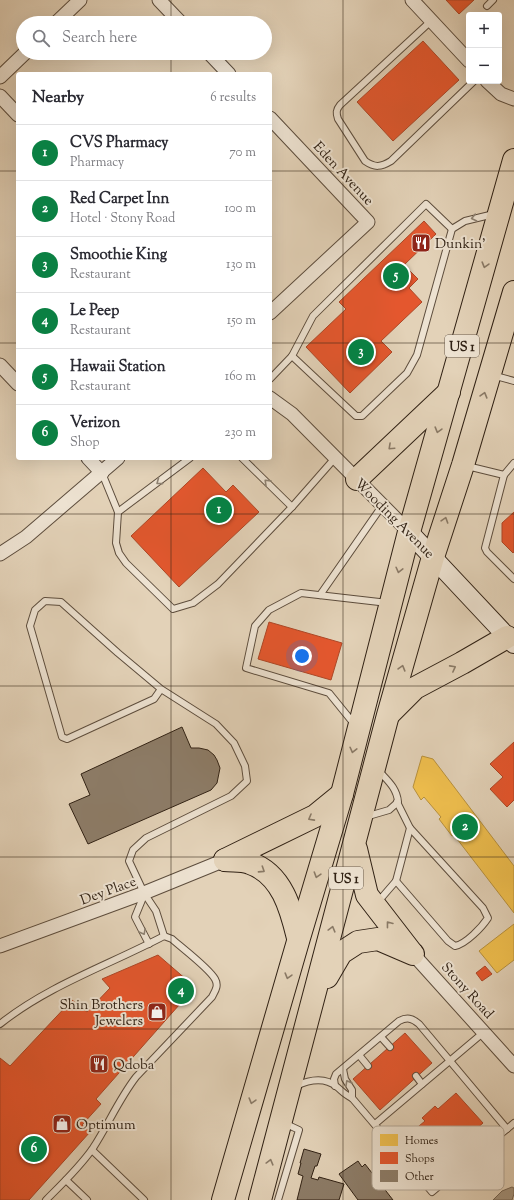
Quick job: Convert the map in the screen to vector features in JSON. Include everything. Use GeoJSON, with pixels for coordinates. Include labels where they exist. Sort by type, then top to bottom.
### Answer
{"type":"FeatureCollection","features":[{"type":"Feature","properties":{"kind":"highway","name":"US 1"},"geometry":{"type":"LineString","coordinates":[[223,1200],[298,938],[342,794],[409,532],[514,160]]}},
{"type":"Feature","properties":{"kind":"highway","name":"US 1"},"geometry":{"type":"LineString","coordinates":[[260,1200],[290,1126],[289,1090],[355,846],[388,715],[433,557],[463,465],[514,292]]}},
{"type":"Feature","properties":{"kind":"highway"},"geometry":{"type":"LineString","coordinates":[[356,479],[450,391]]}},
{"type":"Feature","properties":{"kind":"highway"},"geometry":{"type":"LineString","coordinates":[[388,715],[415,688],[511,638]]}},
{"type":"Feature","properties":{"kind":"highway"},"geometry":{"type":"LineString","coordinates":[[225,860],[315,816],[342,794]]}},
{"type":"Feature","properties":{"kind":"highway"},"geometry":{"type":"LineString","coordinates":[[355,846],[366,895],[413,954]]}},
{"type":"Feature","properties":{"kind":"highway"},"geometry":{"type":"LineString","coordinates":[[225,860],[249,863],[263,870],[275,880],[283,892],[292,913],[298,938]]}},
{"type":"Feature","properties":{"kind":"highway"},"geometry":{"type":"LineString","coordinates":[[302,1040],[329,974],[340,953],[358,942],[378,939],[413,954]]}},
{"type":"Feature","properties":{"kind":"street"},"geometry":{"type":"LineString","coordinates":[[63,16],[80,0]]}},
{"type":"Feature","properties":{"kind":"street"},"geometry":{"type":"LineString","coordinates":[[159,0],[174,16]]}},
{"type":"Feature","properties":{"kind":"street"},"geometry":{"type":"LineString","coordinates":[[412,0],[466,58]]}},
{"type":"Feature","properties":{"kind":"street"},"geometry":{"type":"LineString","coordinates":[[0,77],[18,60]]}},
{"type":"Feature","properties":{"kind":"street"},"geometry":{"type":"LineString","coordinates":[[215,60],[226,72]]}},
{"type":"Feature","properties":{"kind":"street"},"geometry":{"type":"LineString","coordinates":[[490,84],[502,94],[514,99]]}},
{"type":"Feature","properties":{"kind":"street"},"geometry":{"type":"LineString","coordinates":[[0,96],[16,113]]}},
{"type":"Feature","properties":{"kind":"street","name":"Eden Avenue"},"geometry":{"type":"LineString","coordinates":[[272,120],[368,222],[272,311]]}},
{"type":"Feature","properties":{"kind":"street"},"geometry":{"type":"LineString","coordinates":[[0,365],[16,382]]}},
{"type":"Feature","properties":{"kind":"street","name":"Wooding Avenue"},"geometry":{"type":"LineString","coordinates":[[272,399],[292,414],[511,638]]}},
{"type":"Feature","properties":{"kind":"street"},"geometry":{"type":"LineString","coordinates":[[90,460],[102,473]]}},
{"type":"Feature","properties":{"kind":"street"},"geometry":{"type":"LineString","coordinates":[[0,554],[26,536],[116,460]]}},
{"type":"Feature","properties":{"kind":"street","name":"Dey Place"},"geometry":{"type":"LineString","coordinates":[[0,946],[144,893],[225,860]]}},
{"type":"Feature","properties":{"kind":"street","name":"Stony Road"},"geometry":{"type":"LineString","coordinates":[[413,954],[514,1066]]}},
{"type":"Feature","properties":{"kind":"street"},"geometry":{"type":"LineString","coordinates":[[211,1200],[221,1192],[230,1179]]}},
{"type":"Feature","properties":{"kind":"lane"},"geometry":{"type":"LineString","coordinates":[[486,6],[493,0]]}},
{"type":"Feature","properties":{"kind":"lane"},"geometry":{"type":"LineString","coordinates":[[432,20],[340,104],[336,109],[338,119],[365,161],[372,166],[379,167],[391,161],[471,84]]}},
{"type":"Feature","properties":{"kind":"lane"},"geometry":{"type":"LineString","coordinates":[[272,377],[292,356],[314,316],[426,204],[452,229]]}},
{"type":"Feature","properties":{"kind":"lane"},"geometry":{"type":"LineString","coordinates":[[292,356],[356,416],[362,416],[407,373],[417,355],[452,229],[464,220],[499,212]]}},
{"type":"Feature","properties":{"kind":"lane"},"geometry":{"type":"LineString","coordinates":[[490,374],[514,381]]}},
{"type":"Feature","properties":{"kind":"lane"},"geometry":{"type":"LineString","coordinates":[[102,473],[118,512],[116,543],[119,553],[126,563],[173,609],[193,603],[218,584],[292,507],[336,458]]}},
{"type":"Feature","properties":{"kind":"lane"},"geometry":{"type":"LineString","coordinates":[[118,512],[187,460]]}},
{"type":"Feature","properties":{"kind":"lane"},"geometry":{"type":"LineString","coordinates":[[244,460],[292,507]]}},
{"type":"Feature","properties":{"kind":"lane"},"geometry":{"type":"LineString","coordinates":[[514,463],[504,476],[486,548],[487,552],[514,579]]}},
{"type":"Feature","properties":{"kind":"lane"},"geometry":{"type":"LineString","coordinates":[[463,465],[504,476]]}},
{"type":"Feature","properties":{"kind":"lane"},"geometry":{"type":"LineString","coordinates":[[320,595],[382,506]]}},
{"type":"Feature","properties":{"kind":"lane"},"geometry":{"type":"LineString","coordinates":[[358,729],[329,694],[246,668],[255,626],[269,610],[301,593],[391,603]]}},
{"type":"Feature","properties":{"kind":"lane"},"geometry":{"type":"LineString","coordinates":[[161,689],[154,699],[67,739],[62,738],[30,626],[35,610],[45,601],[61,602],[118,654],[161,689],[216,724],[234,743],[245,766],[247,781],[231,796],[146,838],[133,850],[129,861],[144,893],[156,911],[164,936]]}},
{"type":"Feature","properties":{"kind":"lane"},"geometry":{"type":"LineString","coordinates":[[362,818],[389,810],[397,802],[398,796],[393,785],[375,767]]}},
{"type":"Feature","properties":{"kind":"lane"},"geometry":{"type":"LineString","coordinates":[[396,881],[448,941],[455,946],[460,945],[484,925],[488,918],[483,908],[410,828],[397,802]]}},
{"type":"Feature","properties":{"kind":"lane"},"geometry":{"type":"LineString","coordinates":[[375,906],[396,881],[410,828]]}},
{"type":"Feature","properties":{"kind":"lane"},"geometry":{"type":"LineString","coordinates":[[144,893],[135,917],[149,944]]}},
{"type":"Feature","properties":{"kind":"lane"},"geometry":{"type":"LineString","coordinates":[[0,1024],[15,1012],[48,992],[164,936],[172,939],[216,980],[217,988],[212,997],[128,1087],[104,1132],[92,1150],[46,1200]]}},
{"type":"Feature","properties":{"kind":"lane"},"geometry":{"type":"LineString","coordinates":[[335,1086],[334,1078],[336,1074],[399,1021],[405,1018],[412,1019],[419,1024],[507,1129]]}},
{"type":"Feature","properties":{"kind":"lane"},"geometry":{"type":"LineString","coordinates":[[289,1090],[302,1083],[316,1080],[335,1086],[345,1095],[352,1098],[375,1124],[484,1032]]}},
{"type":"Feature","properties":{"kind":"lane"},"geometry":{"type":"LineString","coordinates":[[381,1036],[390,1047]]}},
{"type":"Feature","properties":{"kind":"lane"},"geometry":{"type":"LineString","coordinates":[[359,1055],[368,1066]]}},
{"type":"Feature","properties":{"kind":"lane"},"geometry":{"type":"LineString","coordinates":[[343,1069],[345,1079],[352,1090],[352,1098]]}},
{"type":"Feature","properties":{"kind":"lane"},"geometry":{"type":"LineString","coordinates":[[416,1076],[422,1084]]}},
{"type":"Feature","properties":{"kind":"lane"},"geometry":{"type":"LineString","coordinates":[[394,1097],[400,1103]]}},
{"type":"Feature","properties":{"kind":"lane"},"geometry":{"type":"LineString","coordinates":[[504,1132],[514,1123]]}},
{"type":"Feature","properties":{"kind":"lane"},"geometry":{"type":"LineString","coordinates":[[278,1200],[290,1126]]}},
{"type":"Feature","properties":{"kind":"lane"},"geometry":{"type":"LineString","coordinates":[[92,1150],[144,1200]]}},
{"type":"Feature","properties":{"kind":"lane"},"geometry":{"type":"LineString","coordinates":[[66,1180],[87,1200]]}},
{"type":"Feature","properties":{"kind":"shaded area"},"geometry":{"type":"Polygon","coordinates":[[[512,1187],[514,1188],[514,1194],[512,1200],[493,1200],[502,1191],[512,1187]]]}},
{"type":"Feature","properties":{"kind":"building: Homes"},"geometry":{"type":"Polygon","coordinates":[[[422,756],[433,759],[514,866],[514,913],[454,835],[452,836],[439,819],[441,817],[424,797],[421,800],[413,787],[422,756]]]}},
{"type":"Feature","properties":{"kind":"building: Homes"},"geometry":{"type":"Polygon","coordinates":[[[514,924],[514,960],[497,973],[479,951],[514,924]]]}},
{"type":"Feature","properties":{"kind":"building: Shops"},"geometry":{"type":"Polygon","coordinates":[[[446,0],[474,0],[459,14],[446,0]]]}},
{"type":"Feature","properties":{"kind":"building: Shops"},"geometry":{"type":"Polygon","coordinates":[[[423,41],[459,80],[393,141],[357,102],[423,41]]]}},
{"type":"Feature","properties":{"kind":"building: Shops"},"geometry":{"type":"Polygon","coordinates":[[[424,221],[436,234],[404,265],[418,279],[409,288],[422,302],[381,341],[392,352],[350,393],[306,347],[346,309],[339,302],[424,221]]]}},
{"type":"Feature","properties":{"kind":"building: Shops"},"geometry":{"type":"Polygon","coordinates":[[[203,468],[226,492],[233,485],[259,512],[179,587],[131,536],[203,468]]]}},
{"type":"Feature","properties":{"kind":"building: Shops"},"geometry":{"type":"Polygon","coordinates":[[[514,512],[513,553],[502,542],[502,523],[514,512]]]}},
{"type":"Feature","properties":{"kind":"building: Shops"},"geometry":{"type":"Polygon","coordinates":[[[269,622],[342,643],[331,680],[258,659],[269,622]]]}},
{"type":"Feature","properties":{"kind":"building: Shops"},"geometry":{"type":"Polygon","coordinates":[[[514,742],[514,800],[507,807],[490,789],[503,777],[490,764],[514,742]]]}},
{"type":"Feature","properties":{"kind":"building: Shops"},"geometry":{"type":"Polygon","coordinates":[[[158,955],[195,987],[96,1099],[101,1104],[82,1125],[90,1132],[29,1200],[0,1200],[0,1058],[10,1066],[72,1000],[87,1012],[110,988],[102,979],[158,955]]]}},
{"type":"Feature","properties":{"kind":"building: Shops"},"geometry":{"type":"Polygon","coordinates":[[[485,966],[492,974],[482,981],[476,973],[485,966]]]}},
{"type":"Feature","properties":{"kind":"building: Shops"},"geometry":{"type":"Polygon","coordinates":[[[405,1033],[432,1063],[380,1110],[353,1079],[405,1033]]]}},
{"type":"Feature","properties":{"kind":"building: Shops"},"geometry":{"type":"Polygon","coordinates":[[[456,1093],[483,1123],[480,1126],[419,1126],[425,1121],[422,1118],[435,1106],[438,1109],[456,1093]]]}},
{"type":"Feature","properties":{"kind":"building: Other"},"geometry":{"type":"Polygon","coordinates":[[[182,727],[191,748],[208,750],[214,755],[220,768],[217,783],[211,790],[88,844],[69,804],[90,795],[81,774],[182,727]]]}},
{"type":"Feature","properties":{"kind":"building: Other"},"geometry":{"type":"Polygon","coordinates":[[[304,1149],[321,1154],[311,1178],[318,1180],[319,1177],[344,1184],[339,1200],[297,1200],[303,1176],[298,1174],[304,1149]]]}},
{"type":"Feature","properties":{"kind":"building: Other"},"geometry":{"type":"Polygon","coordinates":[[[358,1161],[362,1167],[365,1164],[372,1173],[372,1190],[385,1190],[393,1200],[358,1200],[339,1174],[358,1161]]]}},
{"type":"Feature","properties":{"kind":"place","name":"Dunkin'"},"geometry":{"type":"Point","coordinates":[421,243]}},
{"type":"Feature","properties":{"kind":"place","name":"Hawaii Station"},"geometry":{"type":"Point","coordinates":[396,276]}},
{"type":"Feature","properties":{"kind":"place","name":"Smoothie King"},"geometry":{"type":"Point","coordinates":[361,352]}},
{"type":"Feature","properties":{"kind":"place","name":"CVS Pharmacy"},"geometry":{"type":"Point","coordinates":[219,510]}},
{"type":"Feature","properties":{"kind":"place","name":"Red Carpet Inn"},"geometry":{"type":"Point","coordinates":[465,827]}},
{"type":"Feature","properties":{"kind":"place","name":"Le Peep"},"geometry":{"type":"Point","coordinates":[181,991]}},
{"type":"Feature","properties":{"kind":"place","name":"Shin Brothers Jewelers"},"geometry":{"type":"Point","coordinates":[157,1012]}},
{"type":"Feature","properties":{"kind":"place","name":"Qdoba"},"geometry":{"type":"Point","coordinates":[99,1064]}},
{"type":"Feature","properties":{"kind":"place","name":"Optimum"},"geometry":{"type":"Point","coordinates":[62,1124]}},
{"type":"Feature","properties":{"kind":"place","name":"Verizon"},"geometry":{"type":"Point","coordinates":[34,1149]}}]}
